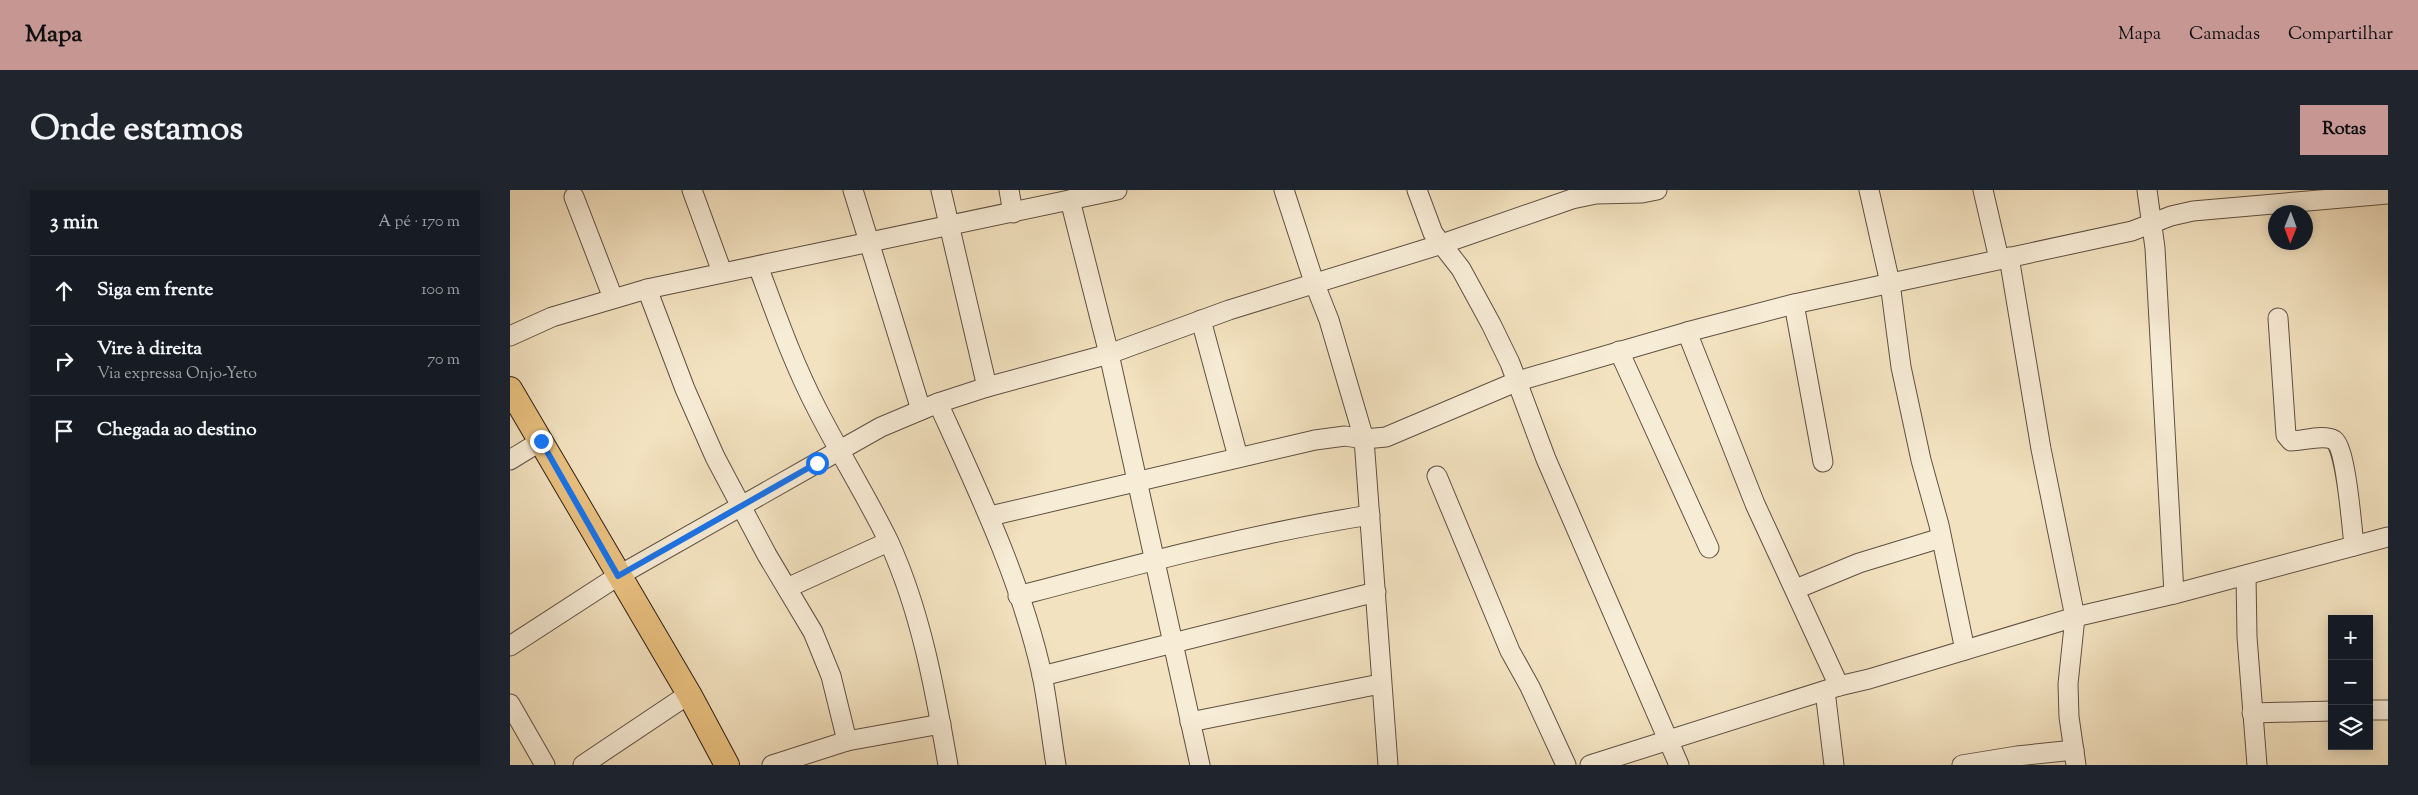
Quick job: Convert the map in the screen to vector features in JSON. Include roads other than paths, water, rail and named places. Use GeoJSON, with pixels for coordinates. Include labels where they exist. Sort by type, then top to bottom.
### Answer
{"type":"FeatureCollection","features":[{"type":"Feature","properties":{"kind":"main road"},"geometry":{"type":"LineString","coordinates":[[510,389],[618,576],[689,694],[727,765]]}},
{"type":"Feature","properties":{"kind":"street"},"geometry":{"type":"LineString","coordinates":[[692,190],[722,272]]}},
{"type":"Feature","properties":{"kind":"street"},"geometry":{"type":"LineString","coordinates":[[853,190],[869,243],[930,407],[990,516],[1018,596],[1042,676],[1056,765]]}},
{"type":"Feature","properties":{"kind":"street"},"geometry":{"type":"LineString","coordinates":[[941,190],[987,387]]}},
{"type":"Feature","properties":{"kind":"street"},"geometry":{"type":"LineString","coordinates":[[1009,190],[1013,213]]}},
{"type":"Feature","properties":{"kind":"street"},"geometry":{"type":"LineString","coordinates":[[510,336],[552,317],[647,289],[1117,190]]}},
{"type":"Feature","properties":{"kind":"street"},"geometry":{"type":"LineString","coordinates":[[1284,190],[1314,282],[1329,320],[1364,439],[1376,592],[1380,684],[1388,765]]}},
{"type":"Feature","properties":{"kind":"street"},"geometry":{"type":"LineString","coordinates":[[1417,190],[1428,222],[1460,270],[1491,324],[1518,381],[1546,459],[1670,740],[1679,765]]}},
{"type":"Feature","properties":{"kind":"street"},"geometry":{"type":"LineString","coordinates":[[510,646],[618,576],[740,506],[881,427],[930,407],[987,387],[1109,354],[1314,282],[1442,244],[1572,199],[1596,194],[1642,193],[1657,190]]}},
{"type":"Feature","properties":{"kind":"street"},"geometry":{"type":"LineString","coordinates":[[1869,190],[1890,283],[1900,368],[1941,538],[1965,650]]}},
{"type":"Feature","properties":{"kind":"street"},"geometry":{"type":"LineString","coordinates":[[1962,765],[2017,756],[2075,757],[2068,684],[2075,617],[2004,258],[1983,190]]}},
{"type":"Feature","properties":{"kind":"street"},"geometry":{"type":"LineString","coordinates":[[2147,190],[2155,248],[2174,594]]}},
{"type":"Feature","properties":{"kind":"street"},"geometry":{"type":"LineString","coordinates":[[990,516],[1137,480],[1332,437],[1364,439],[1394,435],[1518,381],[1619,351],[1794,304],[2132,231],[2171,216],[2193,211],[2388,194]]}},
{"type":"Feature","properties":{"kind":"street"},"geometry":{"type":"LineString","coordinates":[[574,197],[612,298]]}},
{"type":"Feature","properties":{"kind":"street"},"geometry":{"type":"LineString","coordinates":[[1070,200],[1109,354],[1200,765]]}},
{"type":"Feature","properties":{"kind":"street"},"geometry":{"type":"LineString","coordinates":[[758,266],[816,408],[888,542],[921,633],[948,765]]}},
{"type":"Feature","properties":{"kind":"street"},"geometry":{"type":"LineString","coordinates":[[647,289],[685,389],[740,506],[813,632],[831,676],[847,741]]}},
{"type":"Feature","properties":{"kind":"street"},"geometry":{"type":"LineString","coordinates":[[1794,304],[1823,462]]}},
{"type":"Feature","properties":{"kind":"street"},"geometry":{"type":"LineString","coordinates":[[2278,318],[2286,436],[2291,440],[2331,439],[2338,444],[2344,464],[2354,546]]}},
{"type":"Feature","properties":{"kind":"street"},"geometry":{"type":"LineString","coordinates":[[1202,320],[1238,457]]}},
{"type":"Feature","properties":{"kind":"street"},"geometry":{"type":"LineString","coordinates":[[1687,332],[1755,504],[1776,553],[1796,589],[1832,689],[1834,765]]}},
{"type":"Feature","properties":{"kind":"street"},"geometry":{"type":"LineString","coordinates":[[1619,351],[1709,548]]}},
{"type":"Feature","properties":{"kind":"street"},"geometry":{"type":"LineString","coordinates":[[510,460],[541,441]]}},
{"type":"Feature","properties":{"kind":"street"},"geometry":{"type":"LineString","coordinates":[[1437,476],[1510,651],[1530,687],[1566,765]]}},
{"type":"Feature","properties":{"kind":"street"},"geometry":{"type":"LineString","coordinates":[[1018,596],[1154,560],[1290,528],[1370,514]]}},
{"type":"Feature","properties":{"kind":"street"},"geometry":{"type":"LineString","coordinates":[[1590,765],[1832,689],[2075,617],[2174,594],[2388,537]]}},
{"type":"Feature","properties":{"kind":"street"},"geometry":{"type":"LineString","coordinates":[[1796,589],[1859,563],[1941,538]]}},
{"type":"Feature","properties":{"kind":"street"},"geometry":{"type":"LineString","coordinates":[[787,588],[888,542]]}},
{"type":"Feature","properties":{"kind":"street"},"geometry":{"type":"LineString","coordinates":[[2246,575],[2247,636],[2252,713],[2258,765]]}},
{"type":"Feature","properties":{"kind":"street"},"geometry":{"type":"LineString","coordinates":[[1042,676],[1376,592]]}},
{"type":"Feature","properties":{"kind":"street"},"geometry":{"type":"LineString","coordinates":[[1190,722],[1380,684]]}},
{"type":"Feature","properties":{"kind":"street"},"geometry":{"type":"LineString","coordinates":[[583,765],[689,694]]}},
{"type":"Feature","properties":{"kind":"street"},"geometry":{"type":"LineString","coordinates":[[510,704],[545,765]]}},
{"type":"Feature","properties":{"kind":"street"},"geometry":{"type":"LineString","coordinates":[[2373,710],[2388,710]]}},
{"type":"Feature","properties":{"kind":"street"},"geometry":{"type":"LineString","coordinates":[[2252,713],[2328,711]]}},
{"type":"Feature","properties":{"kind":"street"},"geometry":{"type":"LineString","coordinates":[[772,765],[847,741],[941,724]]}}]}
